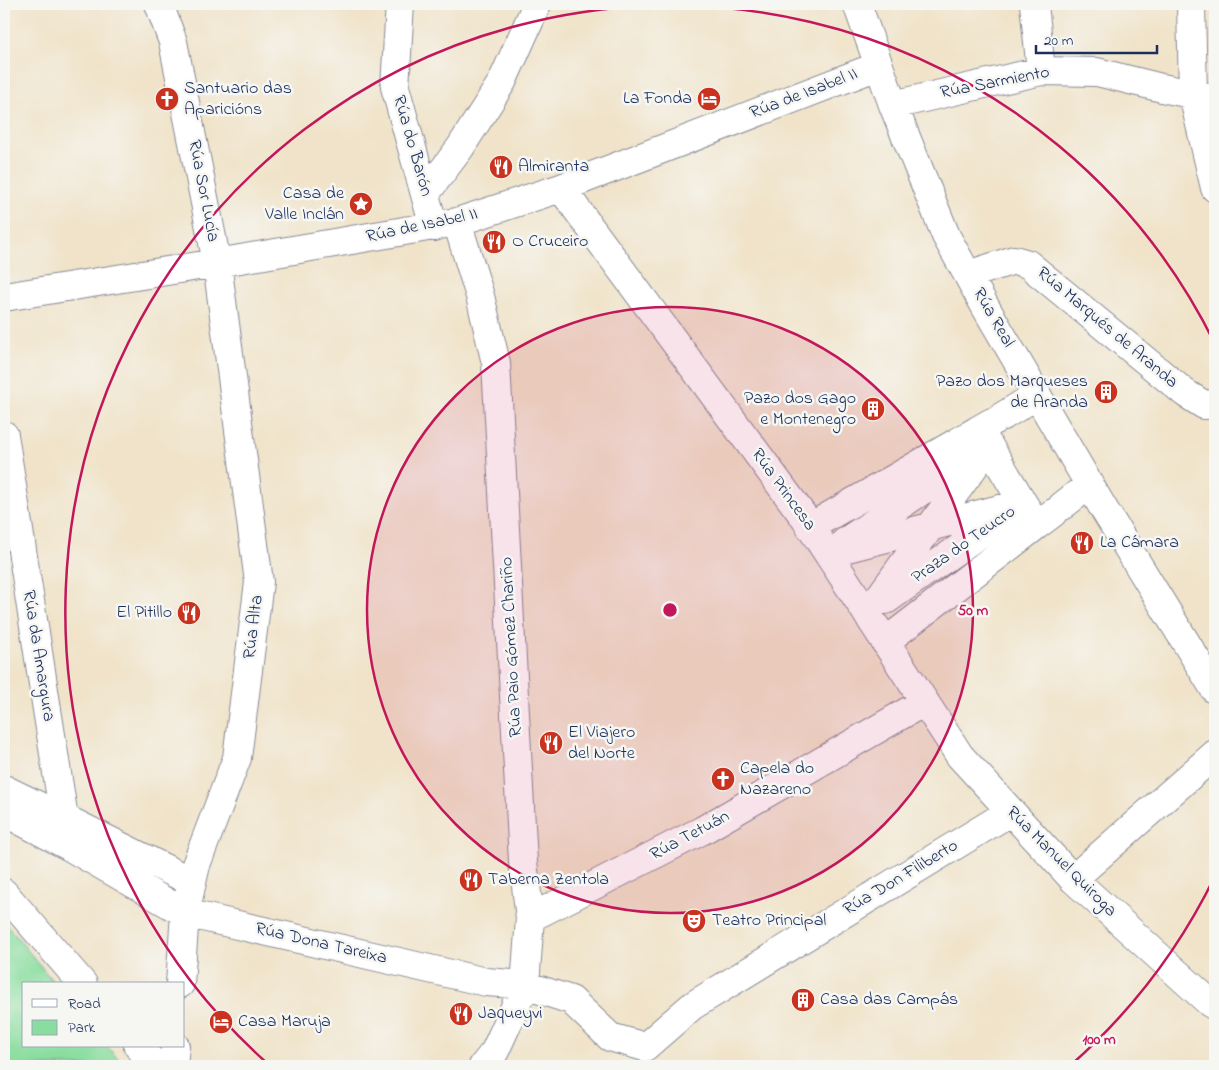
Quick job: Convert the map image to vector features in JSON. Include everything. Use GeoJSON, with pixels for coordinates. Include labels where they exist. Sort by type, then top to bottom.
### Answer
{"type":"FeatureCollection","features":[{"type":"Feature","properties":{"kind":"street","name":"Rúa Sor Lucía"},"geometry":{"type":"LineString","coordinates":[[159,4],[173,42],[217,263]]}},
{"type":"Feature","properties":{"kind":"street","name":"Rúa do Barón"},"geometry":{"type":"LineString","coordinates":[[400,4],[395,87],[426,193],[446,224]]}},
{"type":"Feature","properties":{"kind":"street"},"geometry":{"type":"LineString","coordinates":[[426,193],[460,148],[502,82],[537,4]]}},
{"type":"Feature","properties":{"kind":"street","name":"Rúa Real"},"geometry":{"type":"LineString","coordinates":[[856,4],[878,66],[946,236],[1037,396],[1215,690]]}},
{"type":"Feature","properties":{"kind":"street"},"geometry":{"type":"LineString","coordinates":[[1034,4],[1041,71]]}},
{"type":"Feature","properties":{"kind":"street"},"geometry":{"type":"LineString","coordinates":[[1191,4],[1215,188]]}},
{"type":"Feature","properties":{"kind":"street","name":"Rúa de Isabel II"},"geometry":{"type":"LineString","coordinates":[[4,297],[446,224],[561,188],[878,66]]}},
{"type":"Feature","properties":{"kind":"street","name":"Rúa Sarmiento"},"geometry":{"type":"LineString","coordinates":[[893,104],[1041,71],[1097,72],[1204,97]]}},
{"type":"Feature","properties":{"kind":"street","name":"Rúa Princesa"},"geometry":{"type":"LineString","coordinates":[[561,188],[810,527],[924,702]]}},
{"type":"Feature","properties":{"kind":"street","name":"Rúa Paio Gómez Chariño"},"geometry":{"type":"LineString","coordinates":[[446,224],[480,296],[496,363],[523,852],[530,918],[524,986],[495,1051],[483,1066]]}},
{"type":"Feature","properties":{"kind":"street","name":"Rúa Marqués de Aranda"},"geometry":{"type":"LineString","coordinates":[[968,275],[1014,260],[1028,264],[1185,393],[1204,405],[1215,404]]}},
{"type":"Feature","properties":{"kind":"street","name":"Rúa Alta"},"geometry":{"type":"LineString","coordinates":[[180,982],[185,913],[196,865],[237,758],[259,582],[217,263]]}},
{"type":"Feature","properties":{"kind":"street"},"geometry":{"type":"LineString","coordinates":[[828,553],[991,428],[1037,396]]}},
{"type":"Feature","properties":{"kind":"street"},"geometry":{"type":"LineString","coordinates":[[810,527],[991,428]]}},
{"type":"Feature","properties":{"kind":"street"},"geometry":{"type":"LineString","coordinates":[[991,428],[1044,512]]}},
{"type":"Feature","properties":{"kind":"street"},"geometry":{"type":"LineString","coordinates":[[867,614],[931,527],[991,428]]}},
{"type":"Feature","properties":{"kind":"street","name":"Rúa da Amargura"},"geometry":{"type":"LineString","coordinates":[[4,435],[64,818]]}},
{"type":"Feature","properties":{"kind":"street","name":"Praza do Teucro"},"geometry":{"type":"LineString","coordinates":[[867,614],[1090,484]]}},
{"type":"Feature","properties":{"kind":"street"},"geometry":{"type":"LineString","coordinates":[[828,553],[931,527],[1044,512]]}},
{"type":"Feature","properties":{"kind":"street"},"geometry":{"type":"LineString","coordinates":[[885,642],[1044,512]]}},
{"type":"Feature","properties":{"kind":"street","name":"Rúa Tetuán"},"geometry":{"type":"LineString","coordinates":[[530,918],[703,830],[924,702]]}},
{"type":"Feature","properties":{"kind":"street","name":"Rúa Manuel Quiroga"},"geometry":{"type":"LineString","coordinates":[[924,702],[960,756],[1073,879],[1215,1006]]}},
{"type":"Feature","properties":{"kind":"street"},"geometry":{"type":"LineString","coordinates":[[1073,879],[1215,754]]}},
{"type":"Feature","properties":{"kind":"street"},"geometry":{"type":"LineString","coordinates":[[4,789],[192,882]]}},
{"type":"Feature","properties":{"kind":"street","name":"Rúa Dona Tareixa"},"geometry":{"type":"LineString","coordinates":[[4,812],[70,847],[185,913],[486,982],[524,986],[571,1000],[610,1037],[648,1057]]}},
{"type":"Feature","properties":{"kind":"street","name":"Rúa Don Filiberto"},"geometry":{"type":"LineString","coordinates":[[648,1057],[692,1006],[1010,812]]}},
{"type":"Feature","properties":{"kind":"street"},"geometry":{"type":"LineString","coordinates":[[4,894],[81,982]]}},
{"type":"Feature","properties":{"kind":"street"},"geometry":{"type":"LineString","coordinates":[[140,1048],[156,1066]]}},
{"type":"Feature","properties":{"kind":"street"},"geometry":{"type":"LineString","coordinates":[[173,1066],[175,1048]]}},
{"type":"Feature","properties":{"kind":"green space"},"geometry":{"type":"Polygon","coordinates":[[[4,921],[53,982],[22,982],[22,1048],[109,1048],[124,1066],[4,1066],[4,921]]]}},
{"type":"Feature","properties":{"kind":"place","name":"Santuario das Aparicións"},"geometry":{"type":"Point","coordinates":[167,99]}},
{"type":"Feature","properties":{"kind":"place","name":"La Fonda"},"geometry":{"type":"Point","coordinates":[709,99]}},
{"type":"Feature","properties":{"kind":"place","name":"Almiranta"},"geometry":{"type":"Point","coordinates":[501,167]}},
{"type":"Feature","properties":{"kind":"place","name":"Casa de Valle Inclán"},"geometry":{"type":"Point","coordinates":[361,204]}},
{"type":"Feature","properties":{"kind":"place","name":"O Cruceiro"},"geometry":{"type":"Point","coordinates":[494,242]}},
{"type":"Feature","properties":{"kind":"place","name":"Pazo dos Marqueses de Aranda"},"geometry":{"type":"Point","coordinates":[1106,392]}},
{"type":"Feature","properties":{"kind":"place","name":"Pazo dos Gago e Montenegro"},"geometry":{"type":"Point","coordinates":[873,409]}},
{"type":"Feature","properties":{"kind":"place","name":"La Cámara"},"geometry":{"type":"Point","coordinates":[1082,543]}},
{"type":"Feature","properties":{"kind":"place","name":"El Pitillo"},"geometry":{"type":"Point","coordinates":[189,613]}},
{"type":"Feature","properties":{"kind":"place","name":"El Viajero del Norte"},"geometry":{"type":"Point","coordinates":[551,743]}},
{"type":"Feature","properties":{"kind":"place","name":"Capela do Nazareno"},"geometry":{"type":"Point","coordinates":[723,779]}},
{"type":"Feature","properties":{"kind":"place","name":"Taberna Zentola"},"geometry":{"type":"Point","coordinates":[471,880]}},
{"type":"Feature","properties":{"kind":"place","name":"Teatro Principal"},"geometry":{"type":"Point","coordinates":[694,921]}},
{"type":"Feature","properties":{"kind":"place","name":"Casa das Campás"},"geometry":{"type":"Point","coordinates":[803,1000]}},
{"type":"Feature","properties":{"kind":"place","name":"Jaqueyvi"},"geometry":{"type":"Point","coordinates":[461,1014]}},
{"type":"Feature","properties":{"kind":"place","name":"Casa Maruja"},"geometry":{"type":"Point","coordinates":[221,1022]}}]}
